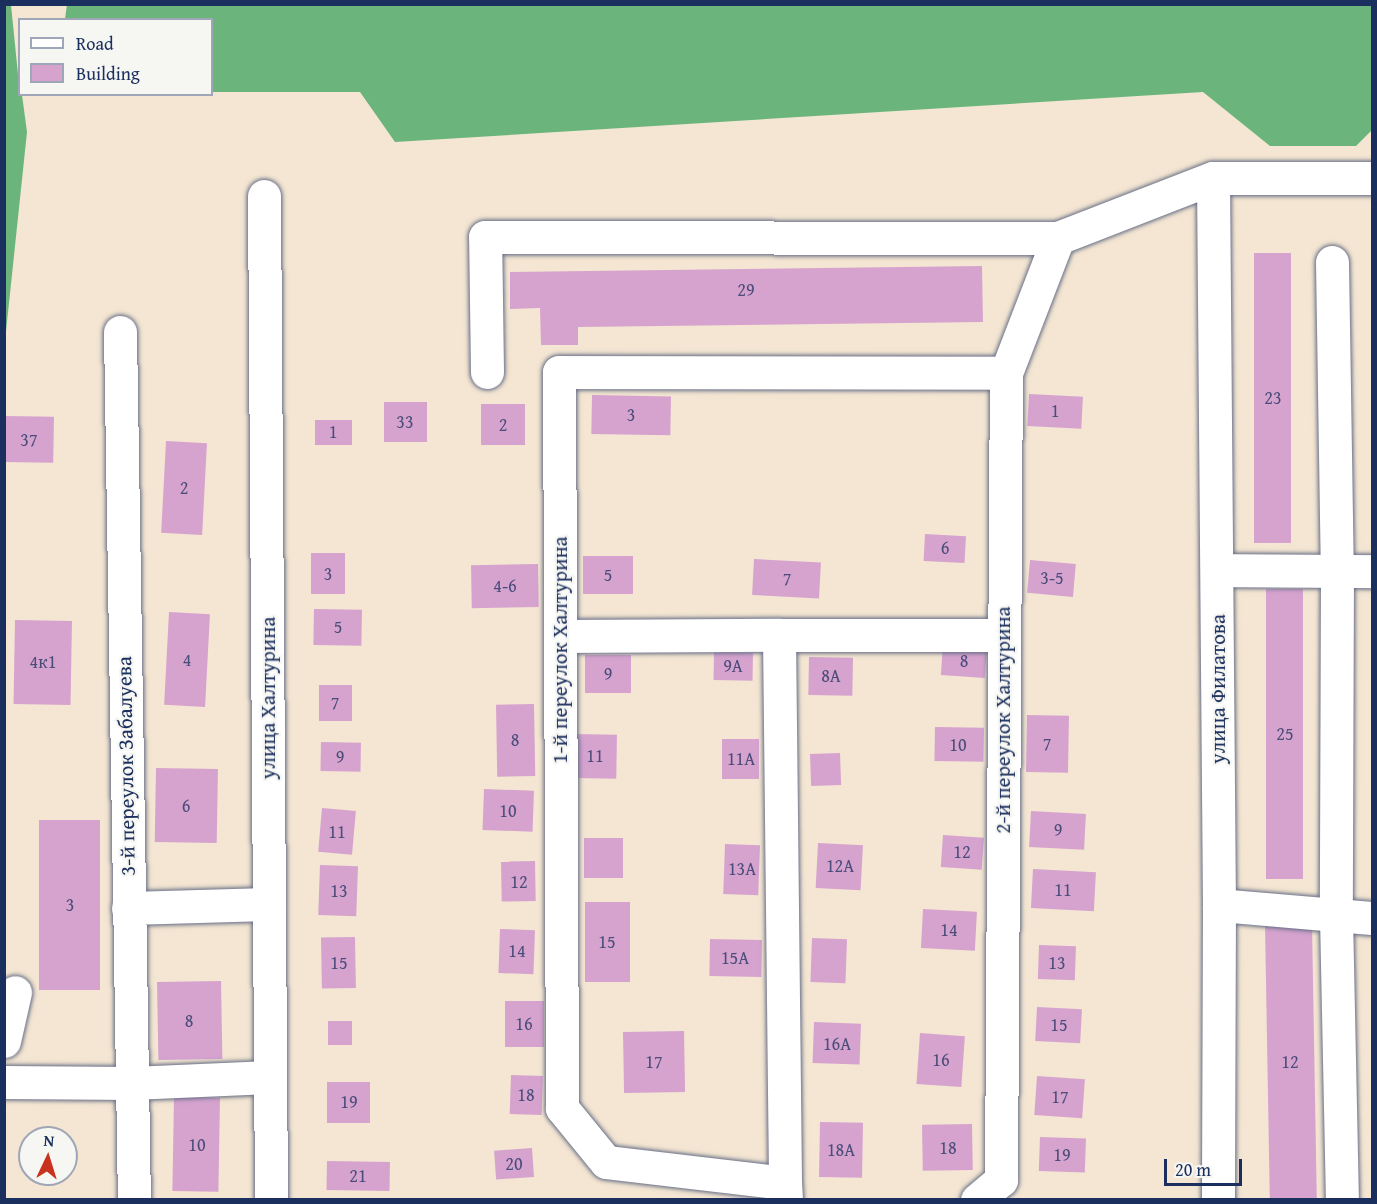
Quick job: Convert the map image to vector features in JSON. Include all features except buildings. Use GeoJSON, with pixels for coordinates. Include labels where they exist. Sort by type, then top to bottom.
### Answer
{"type":"FeatureCollection","features":[{"type":"Feature","properties":{"kind":"street"},"geometry":{"type":"LineString","coordinates":[[487,372],[485,237],[1058,238],[1213,178],[1372,178]]}},
{"type":"Feature","properties":{"kind":"street","name":"улица Филатова"},"geometry":{"type":"LineString","coordinates":[[1213,178],[1219,905],[1218,1200]]}},
{"type":"Feature","properties":{"kind":"street","name":"улица Халтурина"},"geometry":{"type":"LineString","coordinates":[[264,196],[271,1200]]}},
{"type":"Feature","properties":{"kind":"street","name":"2-й переулок Халтурина"},"geometry":{"type":"LineString","coordinates":[[977,1200],[1001,1180],[1006,373],[1058,238]]}},
{"type":"Feature","properties":{"kind":"street"},"geometry":{"type":"LineString","coordinates":[[1332,262],[1337,571],[1336,916],[1342,1200]]}},
{"type":"Feature","properties":{"kind":"street","name":"3-й переулок Забалуева"},"geometry":{"type":"LineString","coordinates":[[120,332],[134,1200]]}},
{"type":"Feature","properties":{"kind":"street","name":"1-й переулок Халтурина"},"geometry":{"type":"LineString","coordinates":[[785,1191],[606,1162],[562,1108],[559,372],[1006,373]]}},
{"type":"Feature","properties":{"kind":"street"},"geometry":{"type":"LineString","coordinates":[[1217,570],[1372,570]]}},
{"type":"Feature","properties":{"kind":"street"},"geometry":{"type":"LineString","coordinates":[[779,635],[785,1191]]}},
{"type":"Feature","properties":{"kind":"street"},"geometry":{"type":"LineString","coordinates":[[561,636],[1004,635]]}},
{"type":"Feature","properties":{"kind":"street"},"geometry":{"type":"LineString","coordinates":[[128,908],[269,904]]}},
{"type":"Feature","properties":{"kind":"street"},"geometry":{"type":"LineString","coordinates":[[1219,905],[1372,918]]}},
{"type":"Feature","properties":{"kind":"street"},"geometry":{"type":"LineString","coordinates":[[4,1041],[15,992]]}},
{"type":"Feature","properties":{"kind":"street"},"geometry":{"type":"LineString","coordinates":[[4,1082],[131,1083],[270,1077]]}},
{"type":"Feature","properties":{"kind":"green space"},"geometry":{"type":"Polygon","coordinates":[[[67,4],[1372,5],[1372,130],[1356,146],[1270,146],[1203,92],[395,142],[360,92],[213,92],[213,18],[65,18],[67,4]]]}},
{"type":"Feature","properties":{"kind":"green space"},"geometry":{"type":"Polygon","coordinates":[[[4,5],[11,5],[18,96],[22,96],[27,132],[5,341],[4,5]]]}}]}
